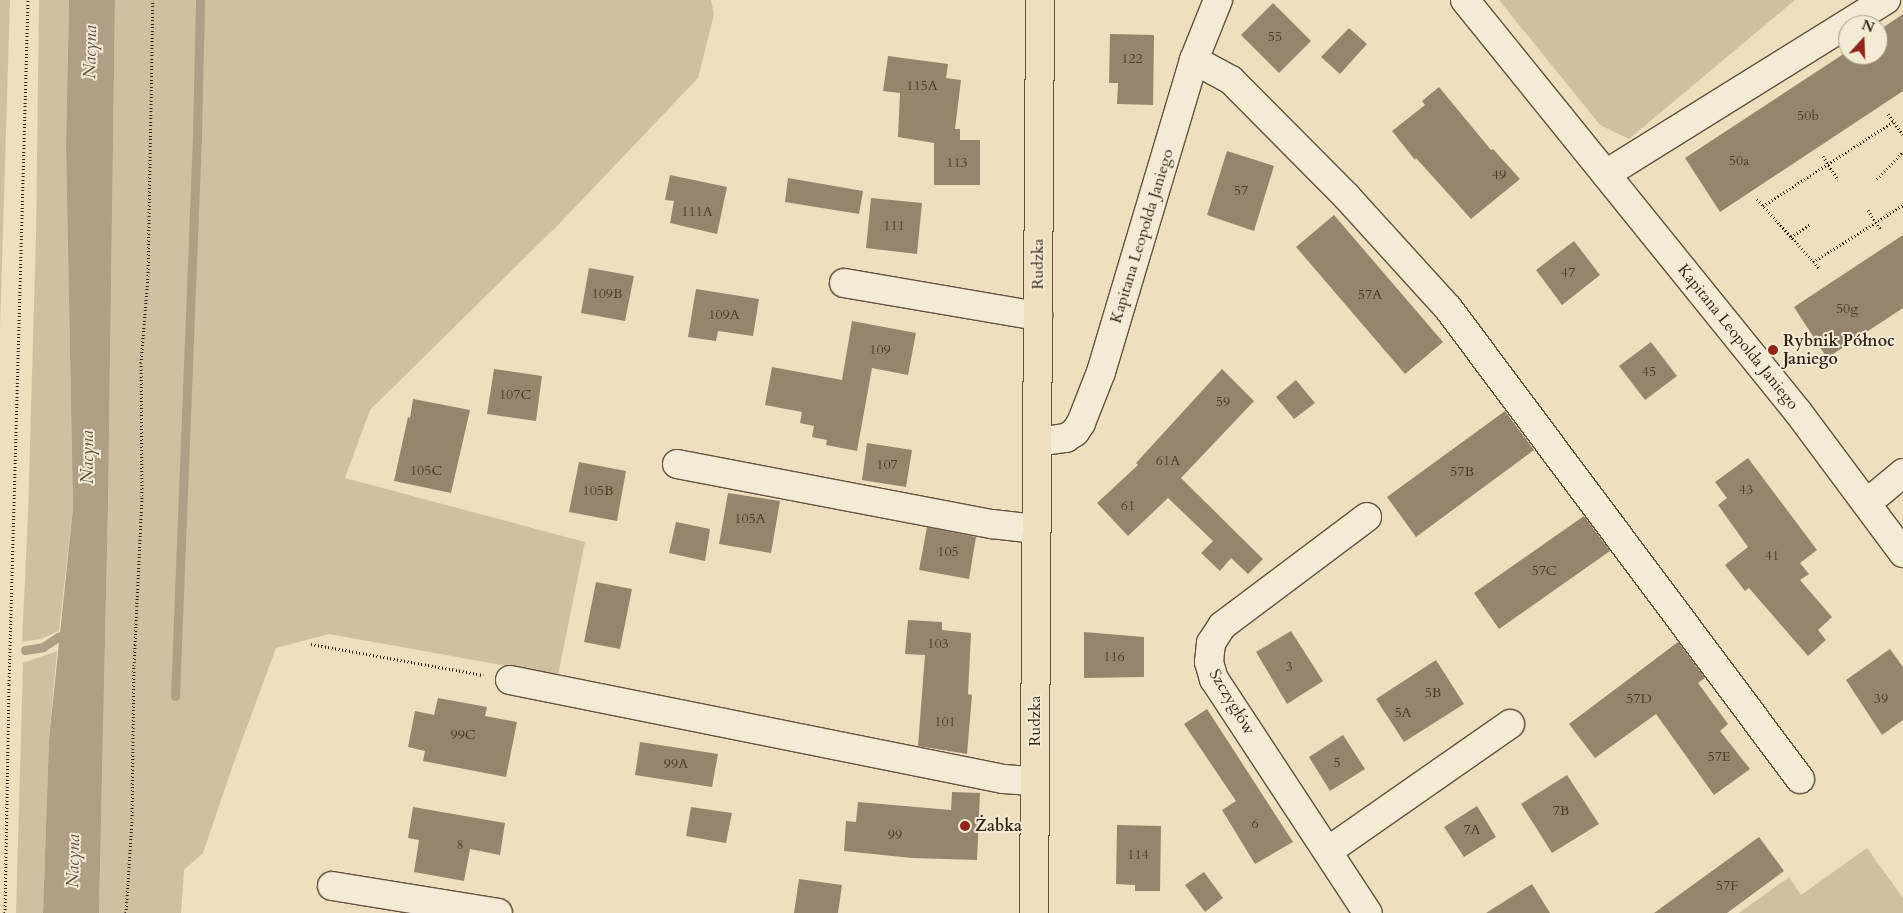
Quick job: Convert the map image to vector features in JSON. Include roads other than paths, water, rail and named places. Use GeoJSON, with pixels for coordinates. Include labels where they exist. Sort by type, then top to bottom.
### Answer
{"type":"FeatureCollection","features":[{"type":"Feature","properties":{"kind":"main road","name":"Rudzka"},"geometry":{"type":"LineString","coordinates":[[1034,913],[1040,0]]}},
{"type":"Feature","properties":{"kind":"street","name":"Kapitana Leopolda Janiego"},"geometry":{"type":"LineString","coordinates":[[1036,442],[1066,438],[1075,432],[1081,423],[1101,372],[1194,60],[1218,0]]}},
{"type":"Feature","properties":{"kind":"street","name":"Kapitana Leopolda Janiego"},"geometry":{"type":"LineString","coordinates":[[1465,0],[1798,412],[1903,553]]}},
{"type":"Feature","properties":{"kind":"street"},"geometry":{"type":"LineString","coordinates":[[1606,174],[1886,0]]}},
{"type":"Feature","properties":{"kind":"street"},"geometry":{"type":"LineString","coordinates":[[1194,60],[1231,80],[1347,197],[1448,308],[1800,780]]}},
{"type":"Feature","properties":{"kind":"street"},"geometry":{"type":"LineString","coordinates":[[844,283],[1038,316]]}},
{"type":"Feature","properties":{"kind":"street"},"geometry":{"type":"LineString","coordinates":[[677,464],[992,524],[1036,529]]}},
{"type":"Feature","properties":{"kind":"street"},"geometry":{"type":"LineString","coordinates":[[1867,503],[1903,473]]}},
{"type":"Feature","properties":{"kind":"street","name":"Szczygłów"},"geometry":{"type":"LineString","coordinates":[[1367,517],[1222,626],[1214,636],[1209,650],[1209,662],[1214,678],[1368,913]]}},
{"type":"Feature","properties":{"kind":"street"},"geometry":{"type":"LineString","coordinates":[[510,680],[995,778],[1034,781]]}},
{"type":"Feature","properties":{"kind":"street"},"geometry":{"type":"LineString","coordinates":[[1328,852],[1510,724]]}},
{"type":"Feature","properties":{"kind":"street"},"geometry":{"type":"LineString","coordinates":[[332,886],[498,913]]}},
{"type":"Feature","properties":{"kind":"water","name":"Nacyna"},"geometry":{"type":"Polygon","coordinates":[[[69,0],[115,0],[108,507],[99,913],[43,913],[49,739],[73,508],[66,146],[69,0]]]}},
{"type":"Feature","properties":{"kind":"waterway"},"geometry":{"type":"LineString","coordinates":[[175,696],[197,135],[200,0]]}},
{"type":"Feature","properties":{"kind":"waterway"},"geometry":{"type":"LineString","coordinates":[[25,650],[43,647],[58,637],[70,633]]}},
{"type":"Feature","properties":{"kind":"place","name":"Rybnik Północ Janiego"},"geometry":{"type":"Point","coordinates":[1773,350]}},
{"type":"Feature","properties":{"kind":"place","name":"Żabka"},"geometry":{"type":"Point","coordinates":[965,826]}}]}
